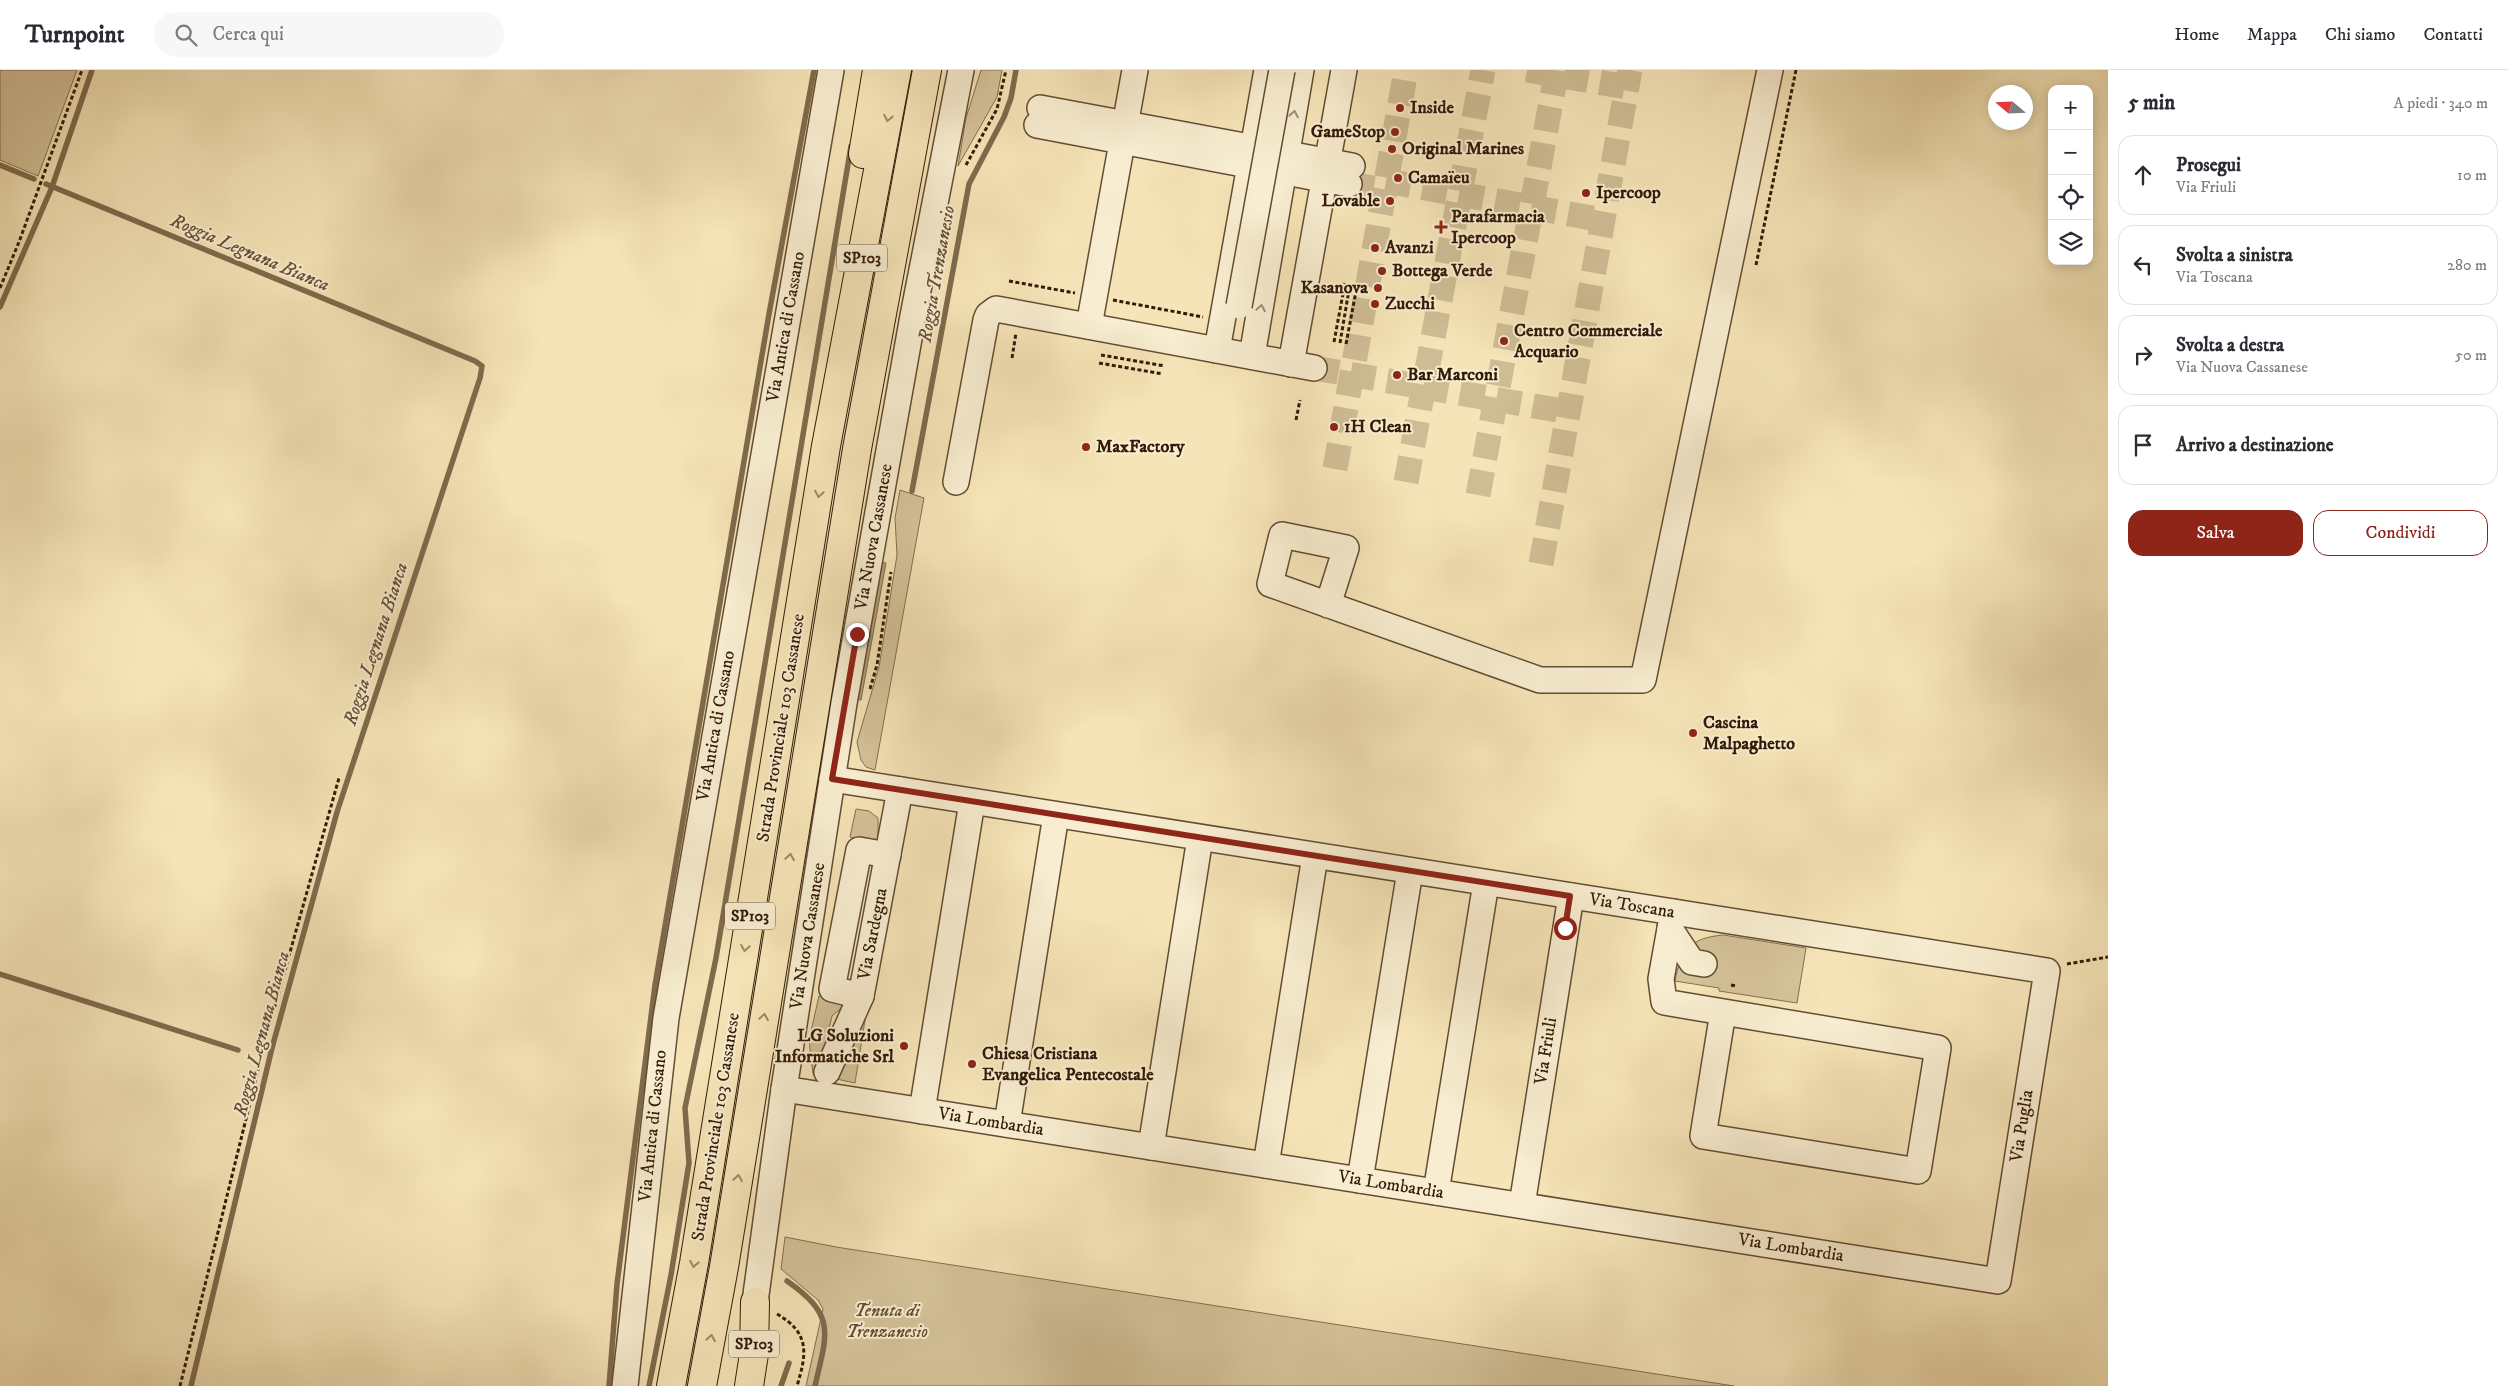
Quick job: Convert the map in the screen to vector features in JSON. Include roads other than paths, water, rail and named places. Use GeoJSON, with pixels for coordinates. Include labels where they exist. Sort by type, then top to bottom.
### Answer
{"type":"FeatureCollection","features":[{"type":"Feature","properties":{"kind":"highway","name":"SP103"},"geometry":{"type":"LineString","coordinates":[[826,446],[868,115],[877,70]]}},
{"type":"Feature","properties":{"kind":"highway","name":"Strada Provinciale 103 Cassanese"},"geometry":{"type":"LineString","coordinates":[[671,1386],[694,1263],[826,446],[896,70]]}},
{"type":"Feature","properties":{"kind":"highway","name":"Strada Provinciale 103 Cassanese"},"geometry":{"type":"LineString","coordinates":[[702,1386],[729,1237],[857,450],[928,70]]}},
{"type":"Feature","properties":{"kind":"highway","name":"SP103"},"geometry":{"type":"LineString","coordinates":[[748,1386],[754,1354],[755,1302]]}},
{"type":"Feature","properties":{"kind":"street","name":"Via Antica di Cassano"},"geometry":{"type":"LineString","coordinates":[[625,1386],[666,1018],[831,70]]}},
{"type":"Feature","properties":{"kind":"street","name":"Via Nuova Cassanese"},"geometry":{"type":"LineString","coordinates":[[755,1302],[784,1089],[832,779],[912,326],[961,70]]}},
{"type":"Feature","properties":{"kind":"street"},"geometry":{"type":"LineString","coordinates":[[950,129],[974,70]]}},
{"type":"Feature","properties":{"kind":"street"},"geometry":{"type":"LineString","coordinates":[[1089,326],[1135,70]]}},
{"type":"Feature","properties":{"kind":"street"},"geometry":{"type":"LineString","coordinates":[[1231,357],[1230,313],[1251,157],[1267,70]]}},
{"type":"Feature","properties":{"kind":"street"},"geometry":{"type":"LineString","coordinates":[[1230,313],[1282,70]]}},
{"type":"Feature","properties":{"kind":"street"},"geometry":{"type":"LineString","coordinates":[[1231,357],[1285,163],[1301,70]]}},
{"type":"Feature","properties":{"kind":"street"},"geometry":{"type":"LineString","coordinates":[[956,482],[988,315],[996,309],[1089,326],[1231,357],[1303,366],[1326,171],[1344,70]]}},
{"type":"Feature","properties":{"kind":"street"},"geometry":{"type":"LineString","coordinates":[[1328,605],[1540,680],[1643,680],[1770,70]]}},
{"type":"Feature","properties":{"kind":"street"},"geometry":{"type":"LineString","coordinates":[[1039,117],[1350,175]]}},
{"type":"Feature","properties":{"kind":"street","name":"Via Toscana"},"geometry":{"type":"LineString","coordinates":[[832,779],[1570,896],[1672,920],[2047,971]]}},
{"type":"Feature","properties":{"kind":"street","name":"Via Sardegna"},"geometry":{"type":"LineString","coordinates":[[827,1072],[861,996],[900,790]]}},
{"type":"Feature","properties":{"kind":"street"},"geometry":{"type":"LineString","coordinates":[[922,1111],[972,802]]}},
{"type":"Feature","properties":{"kind":"street"},"geometry":{"type":"LineString","coordinates":[[1007,1124],[1056,815]]}},
{"type":"Feature","properties":{"kind":"street"},"geometry":{"type":"LineString","coordinates":[[1151,1147],[1200,838]]}},
{"type":"Feature","properties":{"kind":"street"},"geometry":{"type":"LineString","coordinates":[[1266,1165],[1315,856]]}},
{"type":"Feature","properties":{"kind":"street"},"geometry":{"type":"LineString","coordinates":[[1360,1180],[1410,871]]}},
{"type":"Feature","properties":{"kind":"street"},"geometry":{"type":"LineString","coordinates":[[1436,1192],[1486,883]]}},
{"type":"Feature","properties":{"kind":"street","name":"Via Friuli"},"geometry":{"type":"LineString","coordinates":[[1522,1206],[1570,896]]}},
{"type":"Feature","properties":{"kind":"street"},"geometry":{"type":"LineString","coordinates":[[1672,920],[1692,962],[1704,964]]}},
{"type":"Feature","properties":{"kind":"street"},"geometry":{"type":"LineString","coordinates":[[1672,920],[1661,979],[1664,1002],[1938,1048],[1918,1171],[1703,1136],[1723,1012]]}},
{"type":"Feature","properties":{"kind":"street","name":"Via Puglia"},"geometry":{"type":"LineString","coordinates":[[1998,1280],[2047,971]]}},
{"type":"Feature","properties":{"kind":"street","name":"Via Lombardia"},"geometry":{"type":"LineString","coordinates":[[784,1089],[1998,1280]]}},
{"type":"Feature","properties":{"kind":"waterway","name":"Roggia Legnana Bianca"},"geometry":{"type":"LineString","coordinates":[[0,307],[52,187],[92,70]]}},
{"type":"Feature","properties":{"kind":"waterway"},"geometry":{"type":"LineString","coordinates":[[609,1386],[617,1284],[655,985],[769,314],[814,70]]}},
{"type":"Feature","properties":{"kind":"waterway","name":"Roggia Trenzanesio"},"geometry":{"type":"LineString","coordinates":[[912,491],[969,184],[1004,117],[1011,98],[1016,70]]}},
{"type":"Feature","properties":{"kind":"waterway"},"geometry":{"type":"LineString","coordinates":[[649,1386],[671,1275],[689,1163],[685,1108],[716,958],[851,146]]}},
{"type":"Feature","properties":{"kind":"waterway","name":"Roggia Legnana Bianca"},"geometry":{"type":"LineString","coordinates":[[0,165],[34,179]]}},
{"type":"Feature","properties":{"kind":"waterway","name":"Roggia Legnana Bianca"},"geometry":{"type":"LineString","coordinates":[[46,184],[475,361],[482,366],[480,378],[337,812],[272,1048],[191,1386]]}},
{"type":"Feature","properties":{"kind":"waterway"},"geometry":{"type":"LineString","coordinates":[[0,974],[238,1050]]}},
{"type":"Feature","properties":{"kind":"waterway","name":"Roggia Trenzanesio"},"geometry":{"type":"LineString","coordinates":[[787,1281],[803,1293],[814,1305],[821,1316],[824,1327],[825,1339],[815,1386]]}},
{"type":"Feature","properties":{"kind":"waterway"},"geometry":{"type":"LineString","coordinates":[[781,1386],[789,1363]]}},
{"type":"Feature","properties":{"kind":"tunnel"},"geometry":{"type":"LineString","coordinates":[[1335,469],[1406,70]]}},
{"type":"Feature","properties":{"kind":"tunnel"},"geometry":{"type":"LineString","coordinates":[[1406,482],[1483,70]]}},
{"type":"Feature","properties":{"kind":"tunnel"},"geometry":{"type":"LineString","coordinates":[[1527,70],[1627,87]]}},
{"type":"Feature","properties":{"kind":"tunnel"},"geometry":{"type":"LineString","coordinates":[[1478,495],[1557,70]]}},
{"type":"Feature","properties":{"kind":"tunnel"},"geometry":{"type":"LineString","coordinates":[[1541,564],[1630,70]]}},
{"type":"Feature","properties":{"kind":"tunnel"},"geometry":{"type":"LineString","coordinates":[[1386,181],[1603,220]]}},
{"type":"Feature","properties":{"kind":"tunnel"},"geometry":{"type":"LineString","coordinates":[[1349,184],[1385,190]]}},
{"type":"Feature","properties":{"kind":"tunnel"},"geometry":{"type":"LineString","coordinates":[[1314,368],[1569,412]]}},
{"type":"Feature","properties":{"kind":"place","name":"Inside"},"geometry":{"type":"Point","coordinates":[1400,108]}},
{"type":"Feature","properties":{"kind":"place","name":"GameStop"},"geometry":{"type":"Point","coordinates":[1395,132]}},
{"type":"Feature","properties":{"kind":"place","name":"Original Marines"},"geometry":{"type":"Point","coordinates":[1392,149]}},
{"type":"Feature","properties":{"kind":"place","name":"Camaïeu"},"geometry":{"type":"Point","coordinates":[1398,178]}},
{"type":"Feature","properties":{"kind":"place","name":"Ipercoop"},"geometry":{"type":"Point","coordinates":[1586,193]}},
{"type":"Feature","properties":{"kind":"place","name":"Lovable"},"geometry":{"type":"Point","coordinates":[1390,201]}},
{"type":"Feature","properties":{"kind":"place","name":"Parafarmacia Ipercoop"},"geometry":{"type":"Point","coordinates":[1441,227]}},
{"type":"Feature","properties":{"kind":"place","name":"Avanzi"},"geometry":{"type":"Point","coordinates":[1375,248]}},
{"type":"Feature","properties":{"kind":"place","name":"Bottega Verde"},"geometry":{"type":"Point","coordinates":[1382,271]}},
{"type":"Feature","properties":{"kind":"place","name":"Kasanova"},"geometry":{"type":"Point","coordinates":[1378,288]}},
{"type":"Feature","properties":{"kind":"place","name":"Zucchi"},"geometry":{"type":"Point","coordinates":[1375,304]}},
{"type":"Feature","properties":{"kind":"place","name":"Centro Commerciale Acquario"},"geometry":{"type":"Point","coordinates":[1504,341]}},
{"type":"Feature","properties":{"kind":"place","name":"Bar Marconi"},"geometry":{"type":"Point","coordinates":[1397,375]}},
{"type":"Feature","properties":{"kind":"place","name":"1H Clean"},"geometry":{"type":"Point","coordinates":[1334,427]}},
{"type":"Feature","properties":{"kind":"place","name":"MaxFactory"},"geometry":{"type":"Point","coordinates":[1086,447]}},
{"type":"Feature","properties":{"kind":"place","name":"Cascina Malpaghetto"},"geometry":{"type":"Point","coordinates":[1693,733]}},
{"type":"Feature","properties":{"kind":"place","name":"LG Soluzioni Informatiche Srl"},"geometry":{"type":"Point","coordinates":[904,1046]}},
{"type":"Feature","properties":{"kind":"place","name":"Chiesa Cristiana Evangelica Pentecostale"},"geometry":{"type":"Point","coordinates":[972,1064]}},
{"type":"Feature","properties":{"kind":"park label","name":"Tenuta di Trenzanesio"},"geometry":{"type":"Point","coordinates":[887,1321]}}]}
